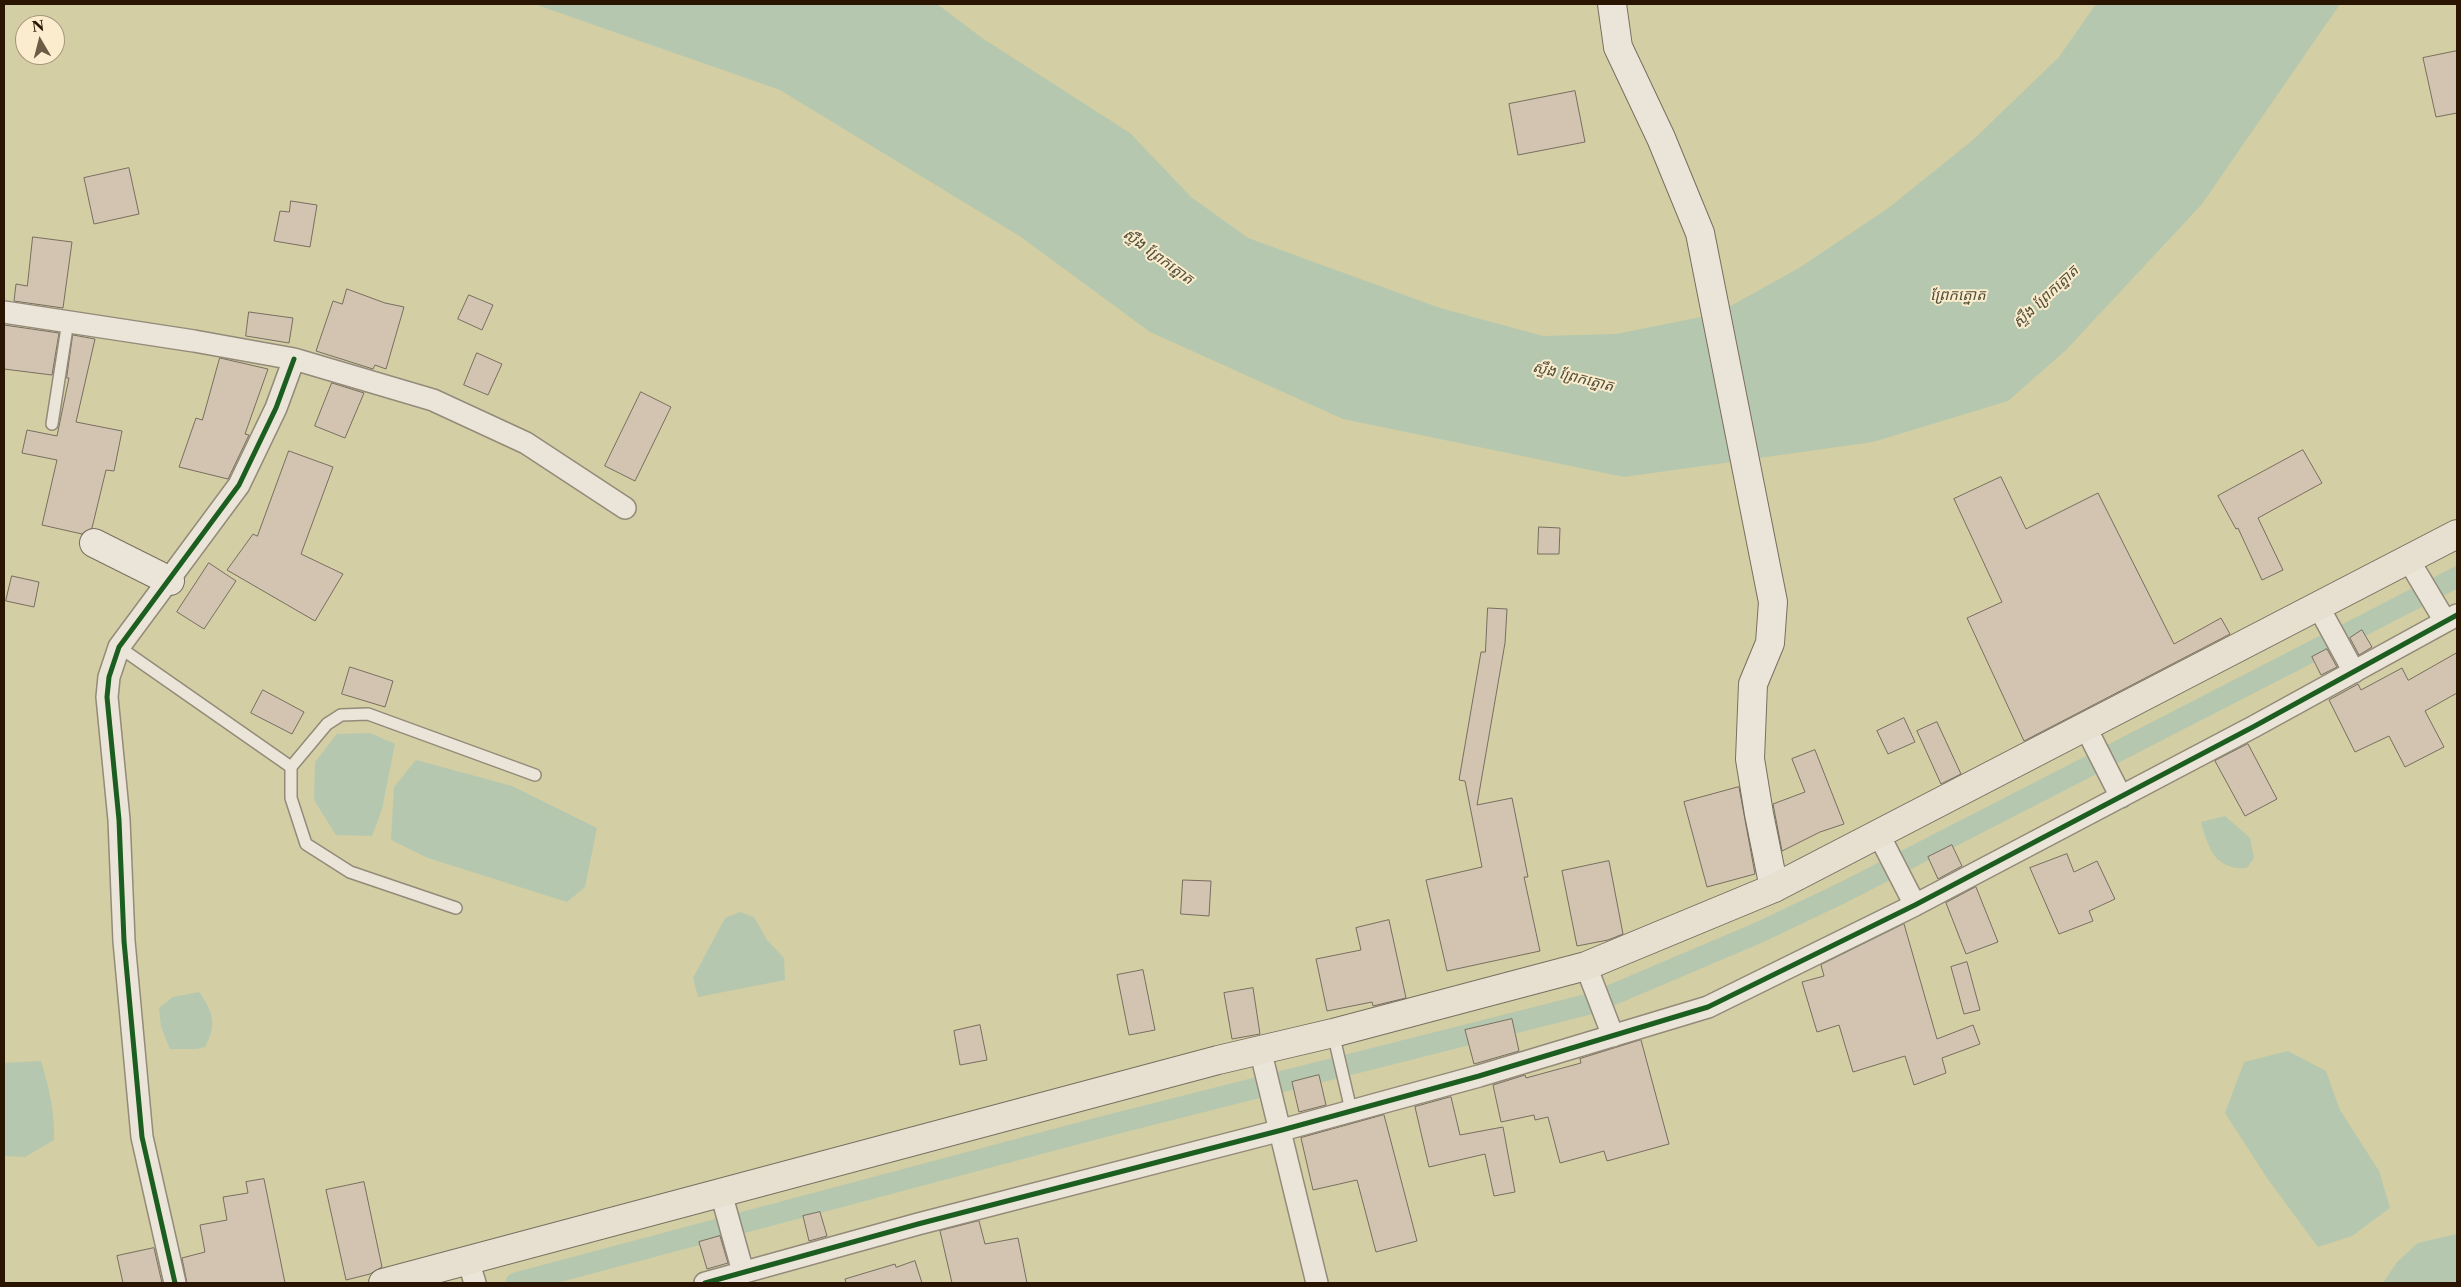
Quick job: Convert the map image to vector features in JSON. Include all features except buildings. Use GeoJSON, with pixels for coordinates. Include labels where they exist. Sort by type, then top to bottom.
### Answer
{"type":"FeatureCollection","features":[{"type":"Feature","properties":{"kind":"main road"},"geometry":{"type":"LineString","coordinates":[[383,1283],[471,1272],[721,1193],[1260,1050],[1591,978],[1774,888],[1883,844],[2085,726],[2457,534]]}},
{"type":"Feature","properties":{"kind":"street"},"geometry":{"type":"LineString","coordinates":[[1612,4],[1618,47],[1661,138],[1700,233],[1773,602],[1770,642],[1753,684],[1750,759],[1774,888]]}},
{"type":"Feature","properties":{"kind":"street"},"geometry":{"type":"LineString","coordinates":[[4,312],[294,359],[433,400],[526,443],[625,508]]}},
{"type":"Feature","properties":{"kind":"street"},"geometry":{"type":"LineString","coordinates":[[175,1283],[142,1137],[124,941],[119,820],[107,697],[109,677],[120,647],[239,485],[276,408],[294,359]]}},
{"type":"Feature","properties":{"kind":"street"},"geometry":{"type":"LineString","coordinates":[[94,543],[170,580]]}},
{"type":"Feature","properties":{"kind":"street"},"geometry":{"type":"LineString","coordinates":[[705,1283],[1279,1122],[1349,1100],[1479,1076],[1611,1028],[1708,1007],[1911,896],[2121,797],[2451,618],[2408,559]]}},
{"type":"Feature","properties":{"kind":"street"},"geometry":{"type":"LineString","coordinates":[[2318,606],[2354,672]]}},
{"type":"Feature","properties":{"kind":"street"},"geometry":{"type":"LineString","coordinates":[[2085,726],[2121,797]]}},
{"type":"Feature","properties":{"kind":"street"},"geometry":{"type":"LineString","coordinates":[[1883,844],[1911,896]]}},
{"type":"Feature","properties":{"kind":"street"},"geometry":{"type":"LineString","coordinates":[[1591,978],[1611,1028]]}},
{"type":"Feature","properties":{"kind":"street"},"geometry":{"type":"LineString","coordinates":[[1260,1050],[1270,1083],[1317,1283]]}},
{"type":"Feature","properties":{"kind":"street"},"geometry":{"type":"LineString","coordinates":[[721,1193],[743,1272]]}},
{"type":"Feature","properties":{"kind":"lane"},"geometry":{"type":"LineString","coordinates":[[52,424],[68,321]]}},
{"type":"Feature","properties":{"kind":"lane"},"geometry":{"type":"LineString","coordinates":[[120,647],[291,767]]}},
{"type":"Feature","properties":{"kind":"lane"},"geometry":{"type":"LineString","coordinates":[[456,908],[350,872],[306,844],[291,798],[291,767],[327,724],[341,715],[368,714],[535,775]]}},
{"type":"Feature","properties":{"kind":"lane"},"geometry":{"type":"LineString","coordinates":[[1333,1033],[1349,1100]]}},
{"type":"Feature","properties":{"kind":"shaded area"},"geometry":{"type":"Polygon","coordinates":[[[4,4],[2457,4],[2457,1283],[4,1283],[4,4]]]}},
{"type":"Feature","properties":{"kind":"water","name":"ព្រែកត្នោត"},"geometry":{"type":"Polygon","coordinates":[[[534,4],[937,4],[982,38],[1130,133],[1191,197],[1248,238],[1440,308],[1543,336],[1616,334],[1716,314],[1799,268],[1887,209],[1973,140],[2059,57],[2096,4],[2340,4],[2202,204],[2066,350],[2008,401],[1873,442],[1624,477],[1343,419],[1150,332],[1021,237],[780,90],[534,4]]]}},
{"type":"Feature","properties":{"kind":"water"},"geometry":{"type":"Polygon","coordinates":[[[370,733],[395,744],[382,809],[372,836],[336,835],[314,800],[315,762],[337,734],[370,733]]]}},
{"type":"Feature","properties":{"kind":"water"},"geometry":{"type":"Polygon","coordinates":[[[416,760],[512,786],[597,828],[585,887],[567,902],[428,858],[391,840],[394,787],[416,760]]]}},
{"type":"Feature","properties":{"kind":"water"},"geometry":{"type":"Polygon","coordinates":[[[2225,816],[2250,838],[2254,858],[2247,868],[2236,868],[2227,865],[2220,861],[2210,849],[2201,822],[2225,816]]]}},
{"type":"Feature","properties":{"kind":"water"},"geometry":{"type":"Polygon","coordinates":[[[740,912],[754,917],[767,940],[784,958],[785,980],[698,997],[693,978],[725,918],[740,912]]]}},
{"type":"Feature","properties":{"kind":"water"},"geometry":{"type":"Polygon","coordinates":[[[199,992],[208,1006],[212,1019],[211,1032],[205,1047],[197,1049],[170,1049],[161,1027],[159,1008],[173,997],[199,992]]]}},
{"type":"Feature","properties":{"kind":"water"},"geometry":{"type":"Polygon","coordinates":[[[2288,1051],[2326,1071],[2340,1110],[2379,1171],[2390,1208],[2352,1236],[2318,1247],[2267,1178],[2225,1113],[2244,1062],[2288,1051]]]}},
{"type":"Feature","properties":{"kind":"water"},"geometry":{"type":"Polygon","coordinates":[[[41,1061],[51,1100],[54,1140],[25,1157],[4,1156],[4,1063],[41,1061]]]}},
{"type":"Feature","properties":{"kind":"water"},"geometry":{"type":"Polygon","coordinates":[[[2456,1234],[2457,1283],[2383,1283],[2397,1262],[2418,1243],[2456,1234]]]}},
{"type":"Feature","properties":{"kind":"waterway"},"geometry":{"type":"LineString","coordinates":[[516,1283],[1102,1127],[1593,1003],[1760,932],[1842,893],[2457,577]]}},
{"type":"Feature","properties":{"kind":"cycle path"},"geometry":{"type":"LineString","coordinates":[[175,1283],[142,1137],[124,941],[119,820],[107,697],[109,677],[119,647],[239,485],[276,408],[294,359]]}},
{"type":"Feature","properties":{"kind":"cycle path"},"geometry":{"type":"LineString","coordinates":[[705,1283],[918,1224],[1282,1130],[1479,1076],[1708,1007],[1915,905],[2253,727],[2457,615]]}},
{"type":"Feature","properties":{"kind":"water label","name":"ស្ទឹង ព្រែកត្នោត"},"geometry":{"type":"Point","coordinates":[1158,257]}},
{"type":"Feature","properties":{"kind":"water label","name":"ស្ទឹង ព្រែកត្នោត"},"geometry":{"type":"Point","coordinates":[2046,297]}},
{"type":"Feature","properties":{"kind":"water label","name":"ស្ទឹង ព្រែកត្នោត"},"geometry":{"type":"Point","coordinates":[1573,377]}}]}
